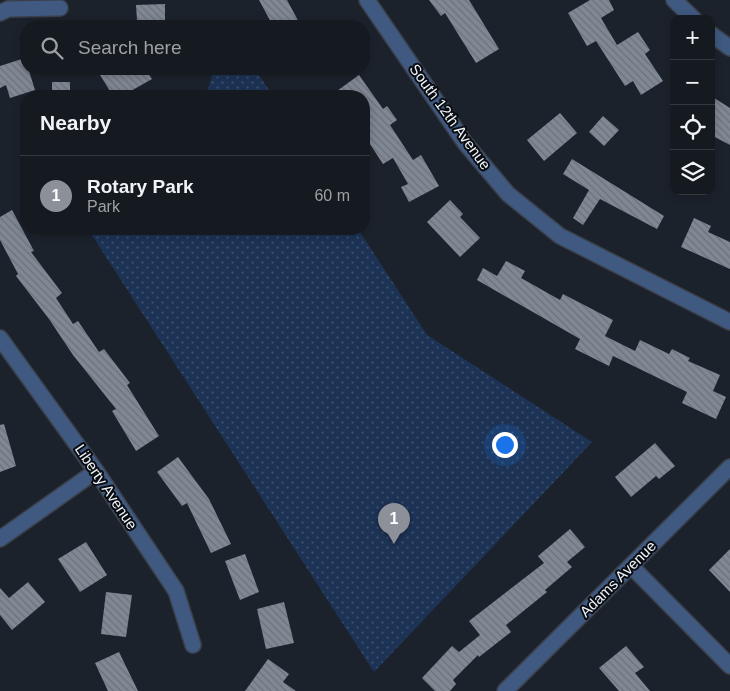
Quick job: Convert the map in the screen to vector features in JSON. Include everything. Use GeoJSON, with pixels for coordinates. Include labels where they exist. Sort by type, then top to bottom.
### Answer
{"type":"FeatureCollection","features":[{"type":"Feature","properties":{"kind":"street","name":"South 12th Avenue"},"geometry":{"type":"LineString","coordinates":[[367,0],[465,143],[508,194],[560,236],[730,322]]}},
{"type":"Feature","properties":{"kind":"street"},"geometry":{"type":"LineString","coordinates":[[674,0],[690,15]]}},
{"type":"Feature","properties":{"kind":"street"},"geometry":{"type":"LineString","coordinates":[[0,13],[8,9],[60,8]]}},
{"type":"Feature","properties":{"kind":"street"},"geometry":{"type":"LineString","coordinates":[[715,37],[730,48]]}},
{"type":"Feature","properties":{"kind":"street","name":"Liberty Avenue"},"geometry":{"type":"LineString","coordinates":[[0,338],[96,471],[176,591],[193,645]]}},
{"type":"Feature","properties":{"kind":"street","name":"Adams Avenue"},"geometry":{"type":"LineString","coordinates":[[514,688],[631,566],[730,467]]}},
{"type":"Feature","properties":{"kind":"street"},"geometry":{"type":"LineString","coordinates":[[0,538],[96,471]]}},
{"type":"Feature","properties":{"kind":"street"},"geometry":{"type":"LineString","coordinates":[[631,566],[730,666]]}},
{"type":"Feature","properties":{"kind":"shaded area"},"geometry":{"type":"Polygon","coordinates":[[[212,75],[259,75],[269,90],[208,90],[212,75]]]}},
{"type":"Feature","properties":{"kind":"shaded area"},"geometry":{"type":"Polygon","coordinates":[[[92,235],[362,235],[427,335],[592,442],[374,672],[92,235]]]}},
{"type":"Feature","properties":{"kind":"building"},"geometry":{"type":"Polygon","coordinates":[[[259,0],[287,0],[298,20],[270,20],[259,0]]]}},
{"type":"Feature","properties":{"kind":"building"},"geometry":{"type":"Polygon","coordinates":[[[429,0],[469,0],[499,49],[476,63],[445,13],[441,16],[429,0]]]}},
{"type":"Feature","properties":{"kind":"building"},"geometry":{"type":"Polygon","coordinates":[[[590,0],[609,0],[614,10],[601,18],[617,45],[638,32],[650,50],[645,54],[663,81],[641,95],[633,81],[625,86],[596,41],[587,46],[568,13],[590,0]]]}},
{"type":"Feature","properties":{"kind":"building"},"geometry":{"type":"Polygon","coordinates":[[[165,4],[165,20],[137,20],[136,5],[165,4]]]}},
{"type":"Feature","properties":{"kind":"building"},"geometry":{"type":"Polygon","coordinates":[[[20,60],[20,75],[30,75],[35,90],[20,90],[20,95],[10,98],[6,85],[0,88],[0,66],[20,60]]]}},
{"type":"Feature","properties":{"kind":"building"},"geometry":{"type":"Polygon","coordinates":[[[100,75],[149,75],[152,79],[133,90],[109,90],[100,75]]]}},
{"type":"Feature","properties":{"kind":"building"},"geometry":{"type":"Polygon","coordinates":[[[359,75],[370,90],[338,90],[359,75]]]}},
{"type":"Feature","properties":{"kind":"building"},"geometry":{"type":"Polygon","coordinates":[[[52,82],[70,82],[70,90],[52,90],[52,82]]]}},
{"type":"Feature","properties":{"kind":"building"},"geometry":{"type":"Polygon","coordinates":[[[370,91],[383,109],[387,106],[397,120],[390,125],[413,160],[421,155],[439,186],[409,202],[401,187],[408,184],[393,158],[383,164],[370,144],[370,91]]]}},
{"type":"Feature","properties":{"kind":"building"},"geometry":{"type":"Polygon","coordinates":[[[715,99],[730,108],[730,145],[715,137],[715,99]]]}},
{"type":"Feature","properties":{"kind":"building"},"geometry":{"type":"Polygon","coordinates":[[[560,113],[577,133],[544,161],[527,140],[560,113]]]}},
{"type":"Feature","properties":{"kind":"building"},"geometry":{"type":"Polygon","coordinates":[[[603,116],[619,130],[604,146],[589,132],[603,116]]]}},
{"type":"Feature","properties":{"kind":"building"},"geometry":{"type":"Polygon","coordinates":[[[572,159],[664,216],[657,229],[600,199],[583,225],[573,218],[589,190],[563,174],[572,159]]]}},
{"type":"Feature","properties":{"kind":"building"},"geometry":{"type":"Polygon","coordinates":[[[450,200],[463,214],[460,217],[480,238],[460,257],[427,222],[450,200]]]}},
{"type":"Feature","properties":{"kind":"building"},"geometry":{"type":"Polygon","coordinates":[[[12,210],[20,225],[20,235],[25,235],[34,251],[31,252],[62,293],[56,298],[73,324],[78,321],[99,352],[104,349],[130,383],[127,385],[159,436],[136,451],[112,411],[116,409],[73,355],[49,319],[16,276],[18,274],[0,240],[0,217],[12,210]]]}},
{"type":"Feature","properties":{"kind":"building"},"geometry":{"type":"Polygon","coordinates":[[[694,218],[711,226],[708,232],[730,242],[730,269],[681,247],[694,218]]]}},
{"type":"Feature","properties":{"kind":"building"},"geometry":{"type":"Polygon","coordinates":[[[506,261],[525,271],[521,278],[560,300],[563,294],[613,320],[605,336],[635,351],[640,340],[669,354],[672,349],[690,358],[688,361],[720,375],[713,391],[726,397],[716,419],[682,403],[687,392],[613,356],[609,366],[575,349],[580,339],[477,280],[483,268],[497,276],[506,261]]]}},
{"type":"Feature","properties":{"kind":"building"},"geometry":{"type":"Polygon","coordinates":[[[4,424],[16,466],[0,472],[0,425],[4,424]]]}},
{"type":"Feature","properties":{"kind":"building"},"geometry":{"type":"Polygon","coordinates":[[[655,443],[675,466],[659,479],[656,476],[631,497],[615,477],[655,443]]]}},
{"type":"Feature","properties":{"kind":"building"},"geometry":{"type":"Polygon","coordinates":[[[178,457],[209,499],[231,544],[211,553],[187,503],[182,506],[157,472],[178,457]]]}},
{"type":"Feature","properties":{"kind":"building"},"geometry":{"type":"Polygon","coordinates":[[[570,529],[585,547],[567,562],[572,567],[545,590],[547,592],[506,625],[511,632],[479,657],[478,655],[453,680],[456,684],[450,691],[435,691],[422,678],[452,646],[459,652],[480,635],[469,621],[544,563],[538,556],[570,529]]]}},
{"type":"Feature","properties":{"kind":"building"},"geometry":{"type":"Polygon","coordinates":[[[86,542],[107,575],[80,592],[58,559],[86,542]]]}},
{"type":"Feature","properties":{"kind":"building"},"geometry":{"type":"Polygon","coordinates":[[[730,549],[730,592],[709,570],[730,549]]]}},
{"type":"Feature","properties":{"kind":"building"},"geometry":{"type":"Polygon","coordinates":[[[245,554],[259,592],[240,600],[225,561],[245,554]]]}},
{"type":"Feature","properties":{"kind":"building"},"geometry":{"type":"Polygon","coordinates":[[[28,582],[45,602],[12,630],[0,615],[0,588],[9,598],[28,582]]]}},
{"type":"Feature","properties":{"kind":"building"},"geometry":{"type":"Polygon","coordinates":[[[106,592],[132,595],[126,637],[101,634],[106,592]]]}},
{"type":"Feature","properties":{"kind":"building"},"geometry":{"type":"Polygon","coordinates":[[[284,602],[294,643],[266,649],[257,609],[284,602]]]}},
{"type":"Feature","properties":{"kind":"building"},"geometry":{"type":"Polygon","coordinates":[[[626,646],[644,667],[635,673],[650,691],[619,691],[599,668],[626,646]]]}},
{"type":"Feature","properties":{"kind":"building"},"geometry":{"type":"Polygon","coordinates":[[[119,652],[138,691],[108,691],[95,663],[119,652]]]}},
{"type":"Feature","properties":{"kind":"building"},"geometry":{"type":"Polygon","coordinates":[[[268,659],[289,674],[283,682],[296,691],[245,691],[268,659]]]}},
{"type":"Feature","properties":{"kind":"place","name":"Rotary Park"},"geometry":{"type":"Point","coordinates":[394,544]}}]}
